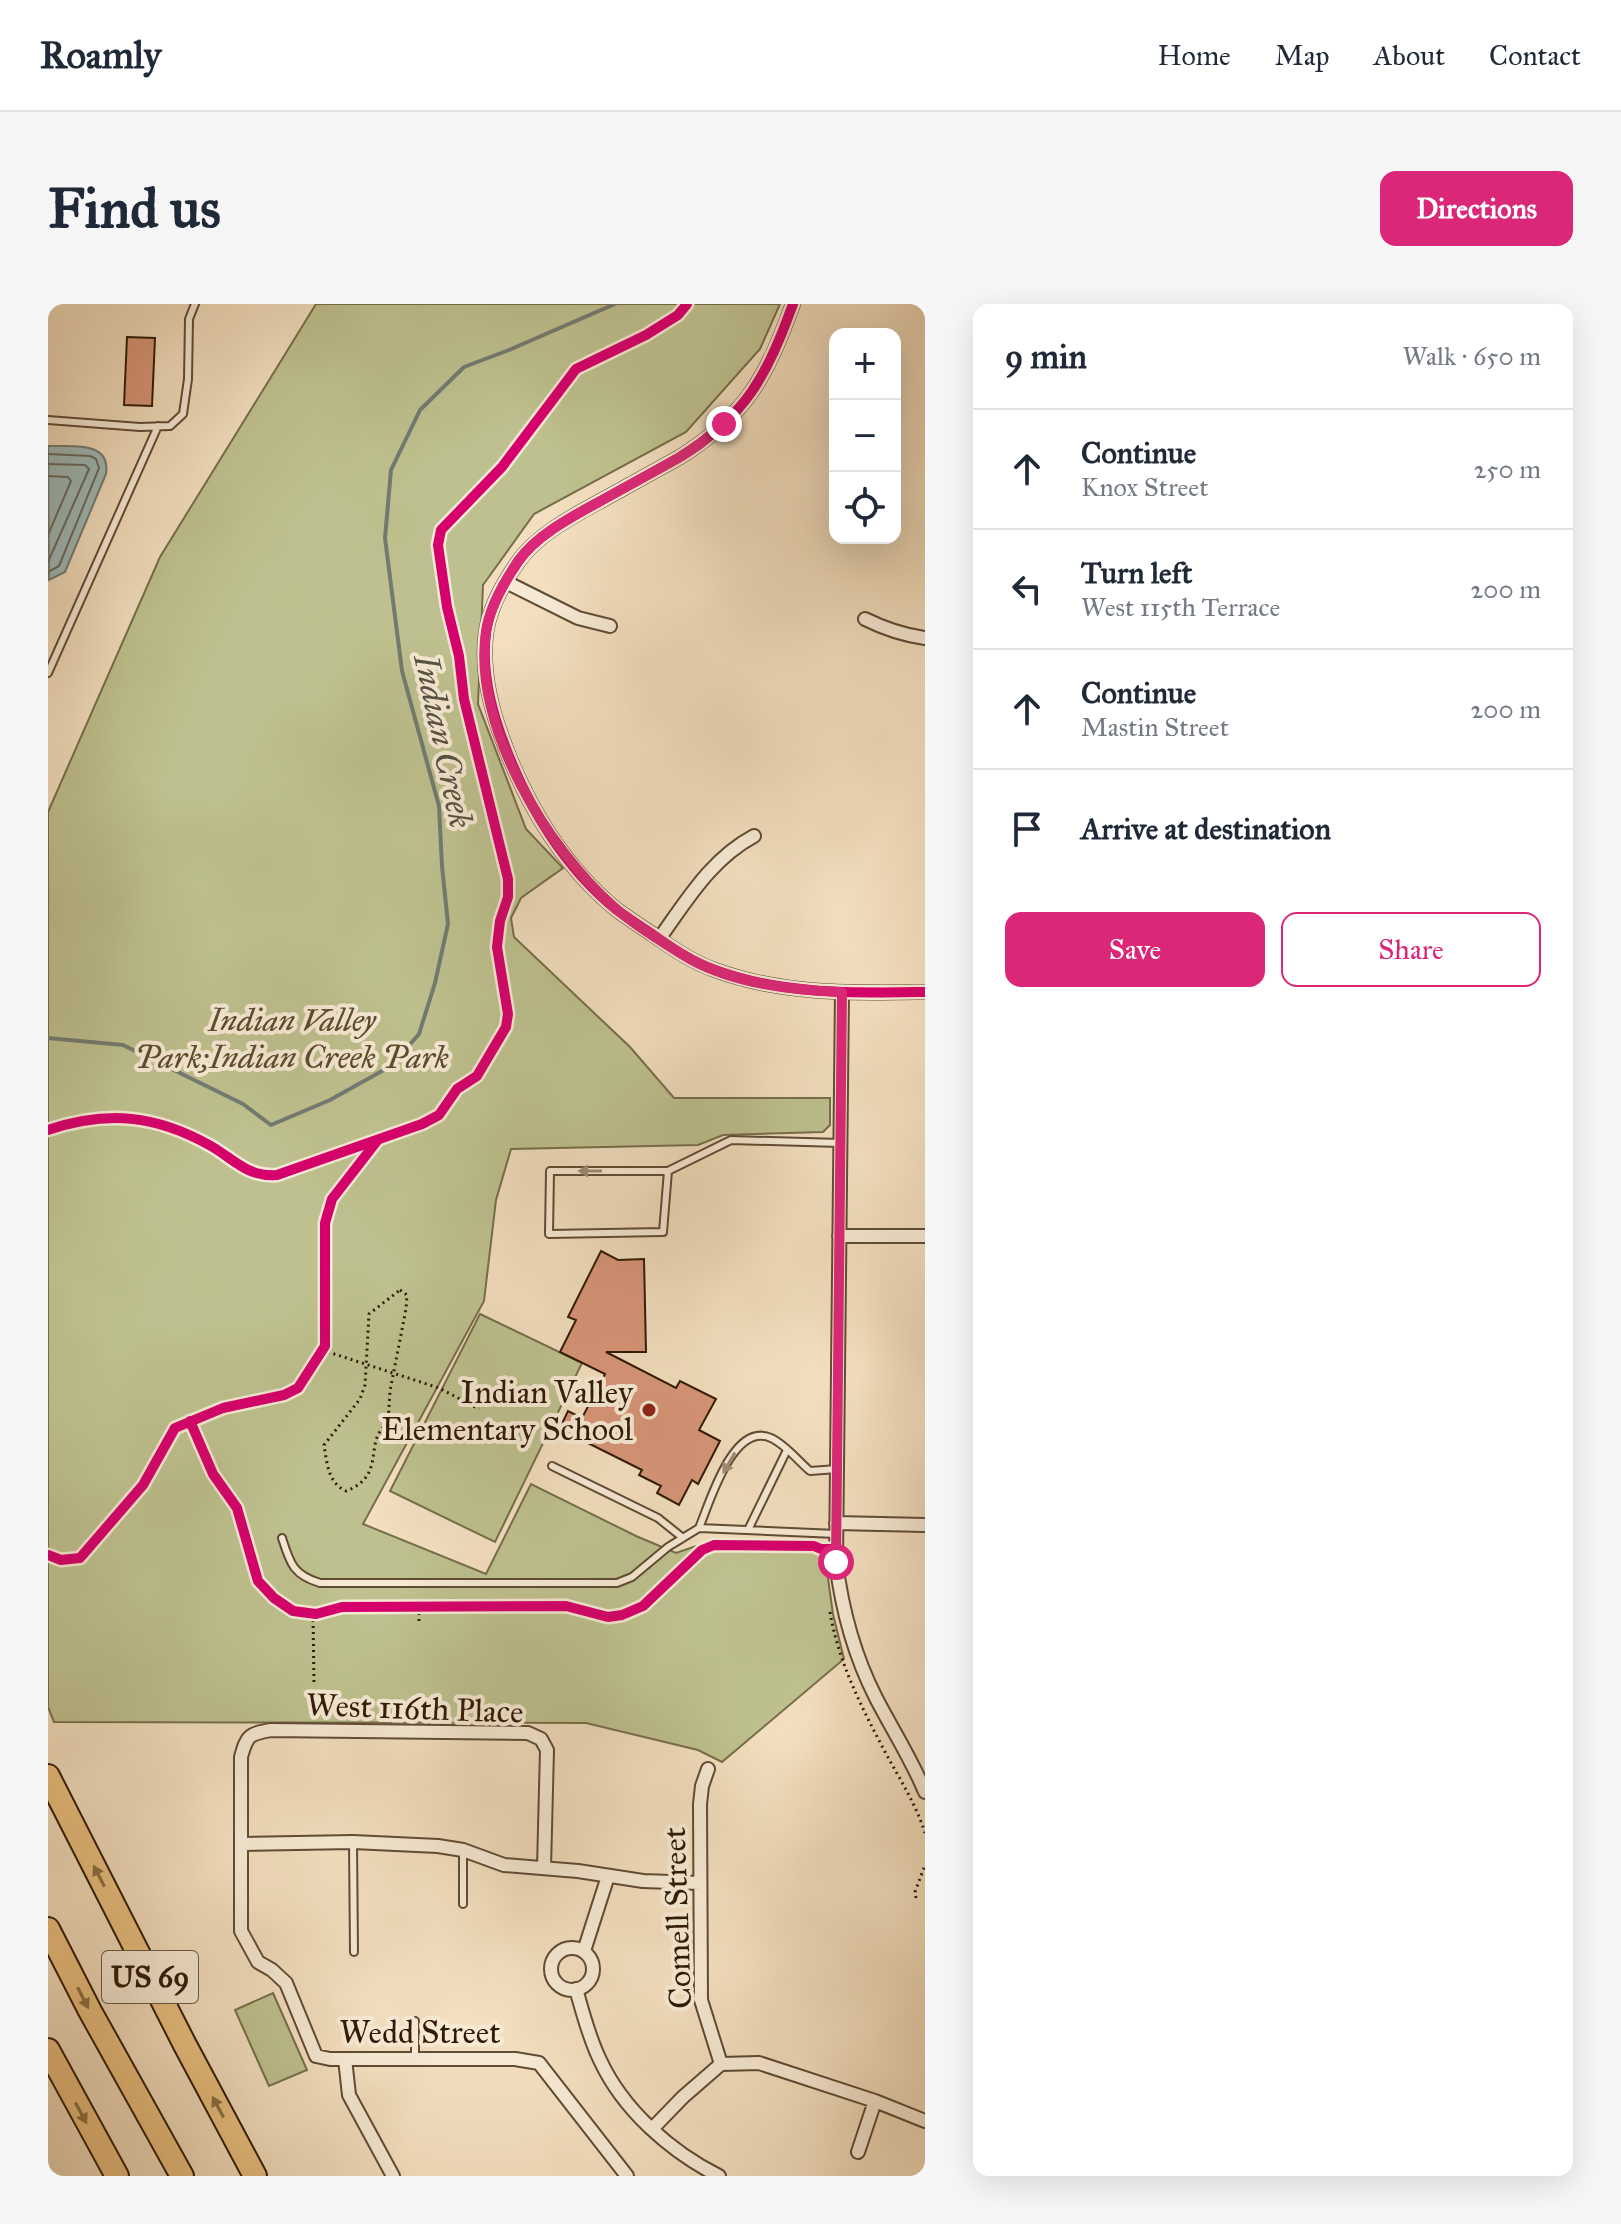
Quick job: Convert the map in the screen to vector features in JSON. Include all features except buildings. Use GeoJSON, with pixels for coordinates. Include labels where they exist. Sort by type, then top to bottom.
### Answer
{"type":"FeatureCollection","features":[{"type":"Feature","properties":{"kind":"highway","name":"US 69"},"geometry":{"type":"LineString","coordinates":[[48,1776],[255,2176]]}},
{"type":"Feature","properties":{"kind":"highway","name":"US 69"},"geometry":{"type":"LineString","coordinates":[[48,1929],[182,2176]]}},
{"type":"Feature","properties":{"kind":"highway"},"geometry":{"type":"LineString","coordinates":[[48,2050],[117,2176]]}},
{"type":"Feature","properties":{"kind":"street"},"geometry":{"type":"LineString","coordinates":[[793,304],[763,375],[748,398],[724,424],[680,457],[548,533],[519,559],[490,615],[484,656],[487,687],[497,726],[515,773],[537,816],[590,884],[616,909],[659,939],[713,970],[780,988],[925,992]]}},
{"type":"Feature","properties":{"kind":"street"},"geometry":{"type":"LineString","coordinates":[[506,582],[578,618],[610,626]]}},
{"type":"Feature","properties":{"kind":"street"},"geometry":{"type":"LineString","coordinates":[[865,619],[886,630],[925,638]]}},
{"type":"Feature","properties":{"kind":"street"},"geometry":{"type":"LineString","coordinates":[[659,939],[710,869],[737,845],[754,836]]}},
{"type":"Feature","properties":{"kind":"street"},"geometry":{"type":"LineString","coordinates":[[842,992],[836,1529],[839,1580],[855,1652],[925,1792]]}},
{"type":"Feature","properties":{"kind":"street"},"geometry":{"type":"LineString","coordinates":[[839,1236],[925,1236]]}},
{"type":"Feature","properties":{"kind":"street"},"geometry":{"type":"LineString","coordinates":[[836,1529],[925,1525]]}},
{"type":"Feature","properties":{"kind":"street","name":"West 116th Place"},"geometry":{"type":"LineString","coordinates":[[253,1734],[271,1730],[528,1733],[541,1739],[547,1750],[544,1868]]}},
{"type":"Feature","properties":{"kind":"street","name":"Wedd Street"},"geometry":{"type":"LineString","coordinates":[[253,1734],[246,1740],[241,1757],[241,1931],[258,1962],[286,1983],[316,2056],[330,2059],[515,2059],[539,2063],[627,2176]]}},
{"type":"Feature","properties":{"kind":"street","name":"Comell Street"},"geometry":{"type":"LineString","coordinates":[[708,1769],[700,1804],[701,2000],[721,2064]]}},
{"type":"Feature","properties":{"kind":"street"},"geometry":{"type":"LineString","coordinates":[[241,1844],[353,1842],[438,1846],[463,1850],[504,1865],[643,1881],[700,1883]]}},
{"type":"Feature","properties":{"kind":"street"},"geometry":{"type":"LineString","coordinates":[[584,1951],[608,1876]]}},
{"type":"Feature","properties":{"kind":"street"},"geometry":{"type":"LineString","coordinates":[[568,1948],[584,1951],[590,1957],[593,1973],[590,1980],[576,1989],[561,1986],[552,1973],[555,1957],[568,1948]]}},
{"type":"Feature","properties":{"kind":"street"},"geometry":{"type":"LineString","coordinates":[[576,1989],[601,2063],[643,2121],[678,2153],[719,2176]]}},
{"type":"Feature","properties":{"kind":"street"},"geometry":{"type":"LineString","coordinates":[[345,2059],[349,2095],[393,2176]]}},
{"type":"Feature","properties":{"kind":"street"},"geometry":{"type":"LineString","coordinates":[[652,2129],[721,2064],[759,2063],[925,2121]]}},
{"type":"Feature","properties":{"kind":"street"},"geometry":{"type":"LineString","coordinates":[[858,2152],[875,2101]]}},
{"type":"Feature","properties":{"kind":"lane"},"geometry":{"type":"LineString","coordinates":[[48,420],[140,427],[170,426],[183,414],[188,379],[189,319],[195,304]]}},
{"type":"Feature","properties":{"kind":"lane"},"geometry":{"type":"LineString","coordinates":[[48,673],[158,426]]}},
{"type":"Feature","properties":{"kind":"lane"},"geometry":{"type":"LineString","coordinates":[[668,1171],[663,1232],[549,1234],[550,1171],[668,1171],[731,1140],[840,1143]]}},
{"type":"Feature","properties":{"kind":"lane"},"geometry":{"type":"LineString","coordinates":[[699,1528],[728,1461],[744,1440],[760,1435],[782,1444],[792,1457],[810,1471],[837,1469]]}},
{"type":"Feature","properties":{"kind":"lane"},"geometry":{"type":"LineString","coordinates":[[748,1530],[787,1450]]}},
{"type":"Feature","properties":{"kind":"lane"},"geometry":{"type":"LineString","coordinates":[[552,1466],[658,1518],[683,1538]]}},
{"type":"Feature","properties":{"kind":"lane"},"geometry":{"type":"LineString","coordinates":[[282,1538],[290,1564],[305,1578],[320,1583],[617,1583],[632,1577],[668,1547],[699,1528],[836,1529]]}},
{"type":"Feature","properties":{"kind":"lane"},"geometry":{"type":"LineString","coordinates":[[353,1842],[354,1952]]}},
{"type":"Feature","properties":{"kind":"lane"},"geometry":{"type":"LineString","coordinates":[[463,1850],[463,1904]]}},
{"type":"Feature","properties":{"kind":"lane"},"geometry":{"type":"LineString","coordinates":[[415,2021],[415,2059]]}},
{"type":"Feature","properties":{"kind":"path"},"geometry":{"type":"LineString","coordinates":[[400,1290],[407,1295],[406,1309],[394,1373],[388,1423],[382,1426],[376,1437],[370,1474],[362,1484],[346,1491],[340,1489],[328,1472],[324,1445],[360,1399],[365,1385],[369,1314],[400,1290]]}},
{"type":"Feature","properties":{"kind":"path"},"geometry":{"type":"LineString","coordinates":[[315,1361],[326,1336]]}},
{"type":"Feature","properties":{"kind":"path"},"geometry":{"type":"LineString","coordinates":[[322,1350],[439,1388],[479,1409]]}},
{"type":"Feature","properties":{"kind":"path"},"geometry":{"type":"LineString","coordinates":[[404,1607],[434,1607]]}},
{"type":"Feature","properties":{"kind":"path"},"geometry":{"type":"LineString","coordinates":[[419,1607],[419,1621]]}},
{"type":"Feature","properties":{"kind":"path"},"geometry":{"type":"LineString","coordinates":[[314,1684],[308,1613],[329,1611]]}},
{"type":"Feature","properties":{"kind":"path"},"geometry":{"type":"LineString","coordinates":[[916,1898],[915,1892],[925,1865]]}},
{"type":"Feature","properties":{"kind":"green space","name":"Indian Valley Park;Indian Creek Park"},"geometry":{"type":"Polygon","coordinates":[[[316,304],[780,304],[760,349],[686,432],[534,514],[483,585],[478,704],[526,829],[563,868],[521,898],[511,918],[514,937],[630,1047],[674,1098],[830,1098],[830,1125],[823,1132],[723,1135],[698,1145],[511,1149],[496,1200],[484,1301],[363,1524],[486,1574],[531,1484],[676,1553],[708,1542],[823,1543],[833,1614],[844,1659],[722,1762],[698,1750],[586,1723],[54,1722],[48,1707],[48,812],[160,557],[316,304]]]}},
{"type":"Feature","properties":{"kind":"green space"},"geometry":{"type":"Polygon","coordinates":[[[480,1314],[582,1363],[495,1542],[390,1491],[480,1314]]]}},
{"type":"Feature","properties":{"kind":"green space"},"geometry":{"type":"Polygon","coordinates":[[[273,1993],[307,2070],[269,2086],[235,2010],[273,1993]]]}},
{"type":"Feature","properties":{"kind":"water"},"geometry":{"type":"Polygon","coordinates":[[[48,446],[78,446],[96,450],[106,463],[106,474],[65,572],[49,580],[48,446]]]}},
{"type":"Feature","properties":{"kind":"waterway","name":"Indian Creek"},"geometry":{"type":"LineString","coordinates":[[48,1038],[123,1045],[243,1104],[271,1125],[330,1100],[391,1066],[419,1034],[435,983],[448,924],[439,806],[402,671],[385,538],[391,470],[420,410],[464,367],[615,304]]}},
{"type":"Feature","properties":{"kind":"cycle path"},"geometry":{"type":"LineString","coordinates":[[48,1130],[111,1118],[151,1122],[191,1136],[249,1170],[277,1175],[422,1124],[439,1115],[457,1089],[477,1076],[506,1027],[508,1014],[497,947],[500,921],[508,897],[508,879],[464,699],[438,545],[441,530],[502,467],[576,369],[646,335],[678,315],[687,304]]}},
{"type":"Feature","properties":{"kind":"cycle path"},"geometry":{"type":"LineString","coordinates":[[793,304],[763,373],[738,409],[722,425],[680,457],[558,526],[536,542],[518,562],[490,615],[485,648],[488,691],[514,769],[550,835],[598,893],[630,919],[690,959],[741,978],[819,991],[925,992]]}},
{"type":"Feature","properties":{"kind":"cycle path"},"geometry":{"type":"LineString","coordinates":[[48,1555],[61,1560],[80,1558],[143,1485],[175,1428],[223,1408],[284,1395],[298,1388],[325,1346],[325,1223],[332,1199],[377,1141]]}},
{"type":"Feature","properties":{"kind":"cycle path"},"geometry":{"type":"LineString","coordinates":[[190,1421],[213,1474],[237,1508],[258,1581],[274,1598],[293,1611],[316,1614],[342,1607],[566,1606],[608,1617],[643,1606],[702,1550],[714,1545],[836,1549]]}},
{"type":"Feature","properties":{"kind":"place","name":"Indian Valley Elementary School"},"geometry":{"type":"Point","coordinates":[649,1410]}},
{"type":"Feature","properties":{"kind":"route"},"geometry":{"type":"LineString","coordinates":[[724,424],[680,457],[575,515],[548,533],[519,559],[490,615],[486,631],[485,671],[497,726],[515,773],[537,816],[590,884],[616,909],[659,939],[713,970],[780,988],[842,992],[836,1562]]}}]}
